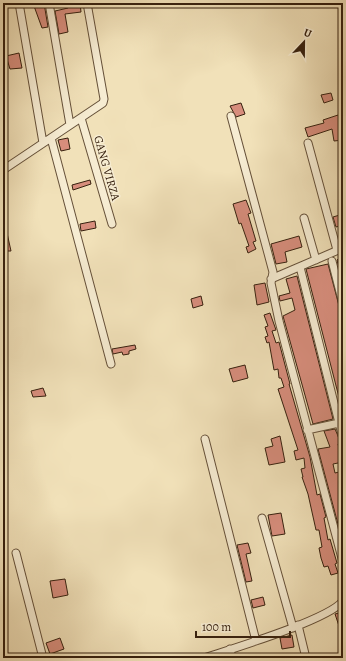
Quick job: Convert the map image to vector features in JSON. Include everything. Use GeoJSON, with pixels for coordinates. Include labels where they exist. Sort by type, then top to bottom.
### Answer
{"type":"FeatureCollection","features":[{"type":"Feature","properties":{"kind":"street"},"geometry":{"type":"LineString","coordinates":[[19,3],[44,143]]}},
{"type":"Feature","properties":{"kind":"street"},"geometry":{"type":"LineString","coordinates":[[49,3],[70,125]]}},
{"type":"Feature","properties":{"kind":"street"},"geometry":{"type":"LineString","coordinates":[[3,161],[4,170],[102,104],[104,99],[87,3]]}},
{"type":"Feature","properties":{"kind":"street"},"geometry":{"type":"LineString","coordinates":[[231,116],[272,272],[271,279],[279,321],[343,562]]}},
{"type":"Feature","properties":{"kind":"street","name":"GANG VIRZA"},"geometry":{"type":"LineString","coordinates":[[81,118],[112,224]]}},
{"type":"Feature","properties":{"kind":"street"},"geometry":{"type":"LineString","coordinates":[[51,138],[110,364]]}},
{"type":"Feature","properties":{"kind":"street"},"geometry":{"type":"LineString","coordinates":[[271,279],[340,249],[308,143]]}},
{"type":"Feature","properties":{"kind":"street"},"geometry":{"type":"LineString","coordinates":[[304,218],[316,260]]}},
{"type":"Feature","properties":{"kind":"street"},"geometry":{"type":"LineString","coordinates":[[332,261],[343,304]]}},
{"type":"Feature","properties":{"kind":"street"},"geometry":{"type":"LineString","coordinates":[[300,267],[343,439]]}},
{"type":"Feature","properties":{"kind":"street"},"geometry":{"type":"LineString","coordinates":[[307,430],[339,424]]}},
{"type":"Feature","properties":{"kind":"street"},"geometry":{"type":"LineString","coordinates":[[205,439],[256,640]]}},
{"type":"Feature","properties":{"kind":"street"},"geometry":{"type":"LineString","coordinates":[[262,518],[306,658]]}},
{"type":"Feature","properties":{"kind":"street"},"geometry":{"type":"LineString","coordinates":[[16,553],[43,658]]}},
{"type":"Feature","properties":{"kind":"street"},"geometry":{"type":"LineString","coordinates":[[204,658],[296,626],[334,608],[343,601]]}},
{"type":"Feature","properties":{"kind":"street"},"geometry":{"type":"LineString","coordinates":[[230,649],[232,658]]}},
{"type":"Feature","properties":{"kind":"building"},"geometry":{"type":"Polygon","coordinates":[[[36,3],[44,3],[48,27],[42,28],[34,6],[36,3]]]}},
{"type":"Feature","properties":{"kind":"building"},"geometry":{"type":"Polygon","coordinates":[[[67,3],[80,3],[81,12],[65,14],[68,32],[59,34],[55,11],[68,8],[67,3]]]}},
{"type":"Feature","properties":{"kind":"building"},"geometry":{"type":"Polygon","coordinates":[[[19,53],[22,68],[10,69],[6,56],[19,53]]]}},
{"type":"Feature","properties":{"kind":"building"},"geometry":{"type":"Polygon","coordinates":[[[331,93],[333,100],[324,103],[321,95],[331,93]]]}},
{"type":"Feature","properties":{"kind":"building"},"geometry":{"type":"Polygon","coordinates":[[[241,103],[245,114],[236,117],[230,106],[241,103]]]}},
{"type":"Feature","properties":{"kind":"building"},"geometry":{"type":"Polygon","coordinates":[[[338,115],[342,126],[340,126],[343,140],[334,141],[332,129],[308,137],[305,128],[324,123],[323,120],[338,115]]]}},
{"type":"Feature","properties":{"kind":"building"},"geometry":{"type":"Polygon","coordinates":[[[68,138],[70,149],[61,151],[58,140],[68,138]]]}},
{"type":"Feature","properties":{"kind":"building"},"geometry":{"type":"Polygon","coordinates":[[[90,180],[91,184],[73,190],[72,185],[90,180]]]}},
{"type":"Feature","properties":{"kind":"building"},"geometry":{"type":"Polygon","coordinates":[[[246,200],[251,213],[248,214],[256,241],[253,242],[256,249],[248,253],[246,247],[249,246],[241,223],[239,224],[233,204],[246,200]]]}},
{"type":"Feature","properties":{"kind":"building"},"geometry":{"type":"Polygon","coordinates":[[[343,214],[343,225],[336,227],[333,217],[343,214]]]}},
{"type":"Feature","properties":{"kind":"building"},"geometry":{"type":"Polygon","coordinates":[[[95,221],[96,228],[81,231],[80,224],[95,221]]]}},
{"type":"Feature","properties":{"kind":"building"},"geometry":{"type":"Polygon","coordinates":[[[7,233],[11,251],[3,251],[3,234],[7,233]]]}},
{"type":"Feature","properties":{"kind":"building"},"geometry":{"type":"Polygon","coordinates":[[[299,236],[302,247],[285,252],[287,262],[276,264],[271,244],[299,236]]]}},
{"type":"Feature","properties":{"kind":"building"},"geometry":{"type":"Polygon","coordinates":[[[343,255],[343,284],[337,260],[343,255]]]}},
{"type":"Feature","properties":{"kind":"building"},"geometry":{"type":"Polygon","coordinates":[[[328,264],[343,321],[343,353],[340,354],[343,366],[342,409],[306,269],[328,264]]]}},
{"type":"Feature","properties":{"kind":"building"},"geometry":{"type":"Polygon","coordinates":[[[297,276],[333,419],[313,424],[283,316],[295,310],[292,298],[280,301],[279,296],[290,293],[286,279],[297,276]]]}},
{"type":"Feature","properties":{"kind":"building"},"geometry":{"type":"Polygon","coordinates":[[[265,283],[269,302],[257,305],[254,285],[265,283]]]}},
{"type":"Feature","properties":{"kind":"building"},"geometry":{"type":"Polygon","coordinates":[[[201,296],[203,305],[193,308],[191,299],[201,296]]]}},
{"type":"Feature","properties":{"kind":"building"},"geometry":{"type":"Polygon","coordinates":[[[270,313],[276,330],[272,331],[276,343],[279,342],[289,384],[310,457],[317,495],[320,494],[326,517],[324,518],[328,540],[330,539],[337,563],[335,564],[338,573],[331,575],[328,566],[324,567],[321,558],[319,548],[322,547],[319,530],[316,530],[308,494],[302,477],[301,469],[305,468],[304,458],[296,460],[294,451],[298,450],[278,389],[284,387],[281,378],[279,378],[278,369],[274,370],[269,342],[267,343],[265,337],[268,336],[265,327],[268,326],[264,315],[270,313]]]}},
{"type":"Feature","properties":{"kind":"building"},"geometry":{"type":"Polygon","coordinates":[[[135,345],[136,349],[129,351],[129,354],[123,355],[122,352],[113,354],[112,349],[135,345]]]}},
{"type":"Feature","properties":{"kind":"building"},"geometry":{"type":"Polygon","coordinates":[[[245,365],[248,378],[233,382],[229,369],[245,365]]]}},
{"type":"Feature","properties":{"kind":"building"},"geometry":{"type":"Polygon","coordinates":[[[43,388],[46,396],[33,397],[31,391],[43,388]]]}},
{"type":"Feature","properties":{"kind":"building"},"geometry":{"type":"Polygon","coordinates":[[[335,429],[341,443],[338,444],[343,462],[333,464],[335,473],[343,471],[343,543],[318,449],[330,447],[324,431],[335,429]]]}},
{"type":"Feature","properties":{"kind":"building"},"geometry":{"type":"Polygon","coordinates":[[[280,436],[285,462],[269,465],[265,448],[273,446],[271,439],[280,436]]]}},
{"type":"Feature","properties":{"kind":"building"},"geometry":{"type":"Polygon","coordinates":[[[281,513],[285,534],[272,536],[268,515],[281,513]]]}},
{"type":"Feature","properties":{"kind":"building"},"geometry":{"type":"Polygon","coordinates":[[[248,543],[251,553],[246,554],[252,581],[246,582],[237,545],[248,543]]]}},
{"type":"Feature","properties":{"kind":"building"},"geometry":{"type":"Polygon","coordinates":[[[65,579],[68,595],[53,598],[50,581],[65,579]]]}},
{"type":"Feature","properties":{"kind":"building"},"geometry":{"type":"Polygon","coordinates":[[[263,597],[265,605],[253,608],[251,600],[263,597]]]}},
{"type":"Feature","properties":{"kind":"building"},"geometry":{"type":"Polygon","coordinates":[[[343,612],[343,635],[342,635],[335,614],[343,612]]]}},
{"type":"Feature","properties":{"kind":"building"},"geometry":{"type":"Polygon","coordinates":[[[292,635],[294,647],[282,649],[280,638],[292,635]]]}},
{"type":"Feature","properties":{"kind":"building"},"geometry":{"type":"Polygon","coordinates":[[[60,638],[64,649],[50,654],[46,643],[60,638]]]}}]}
